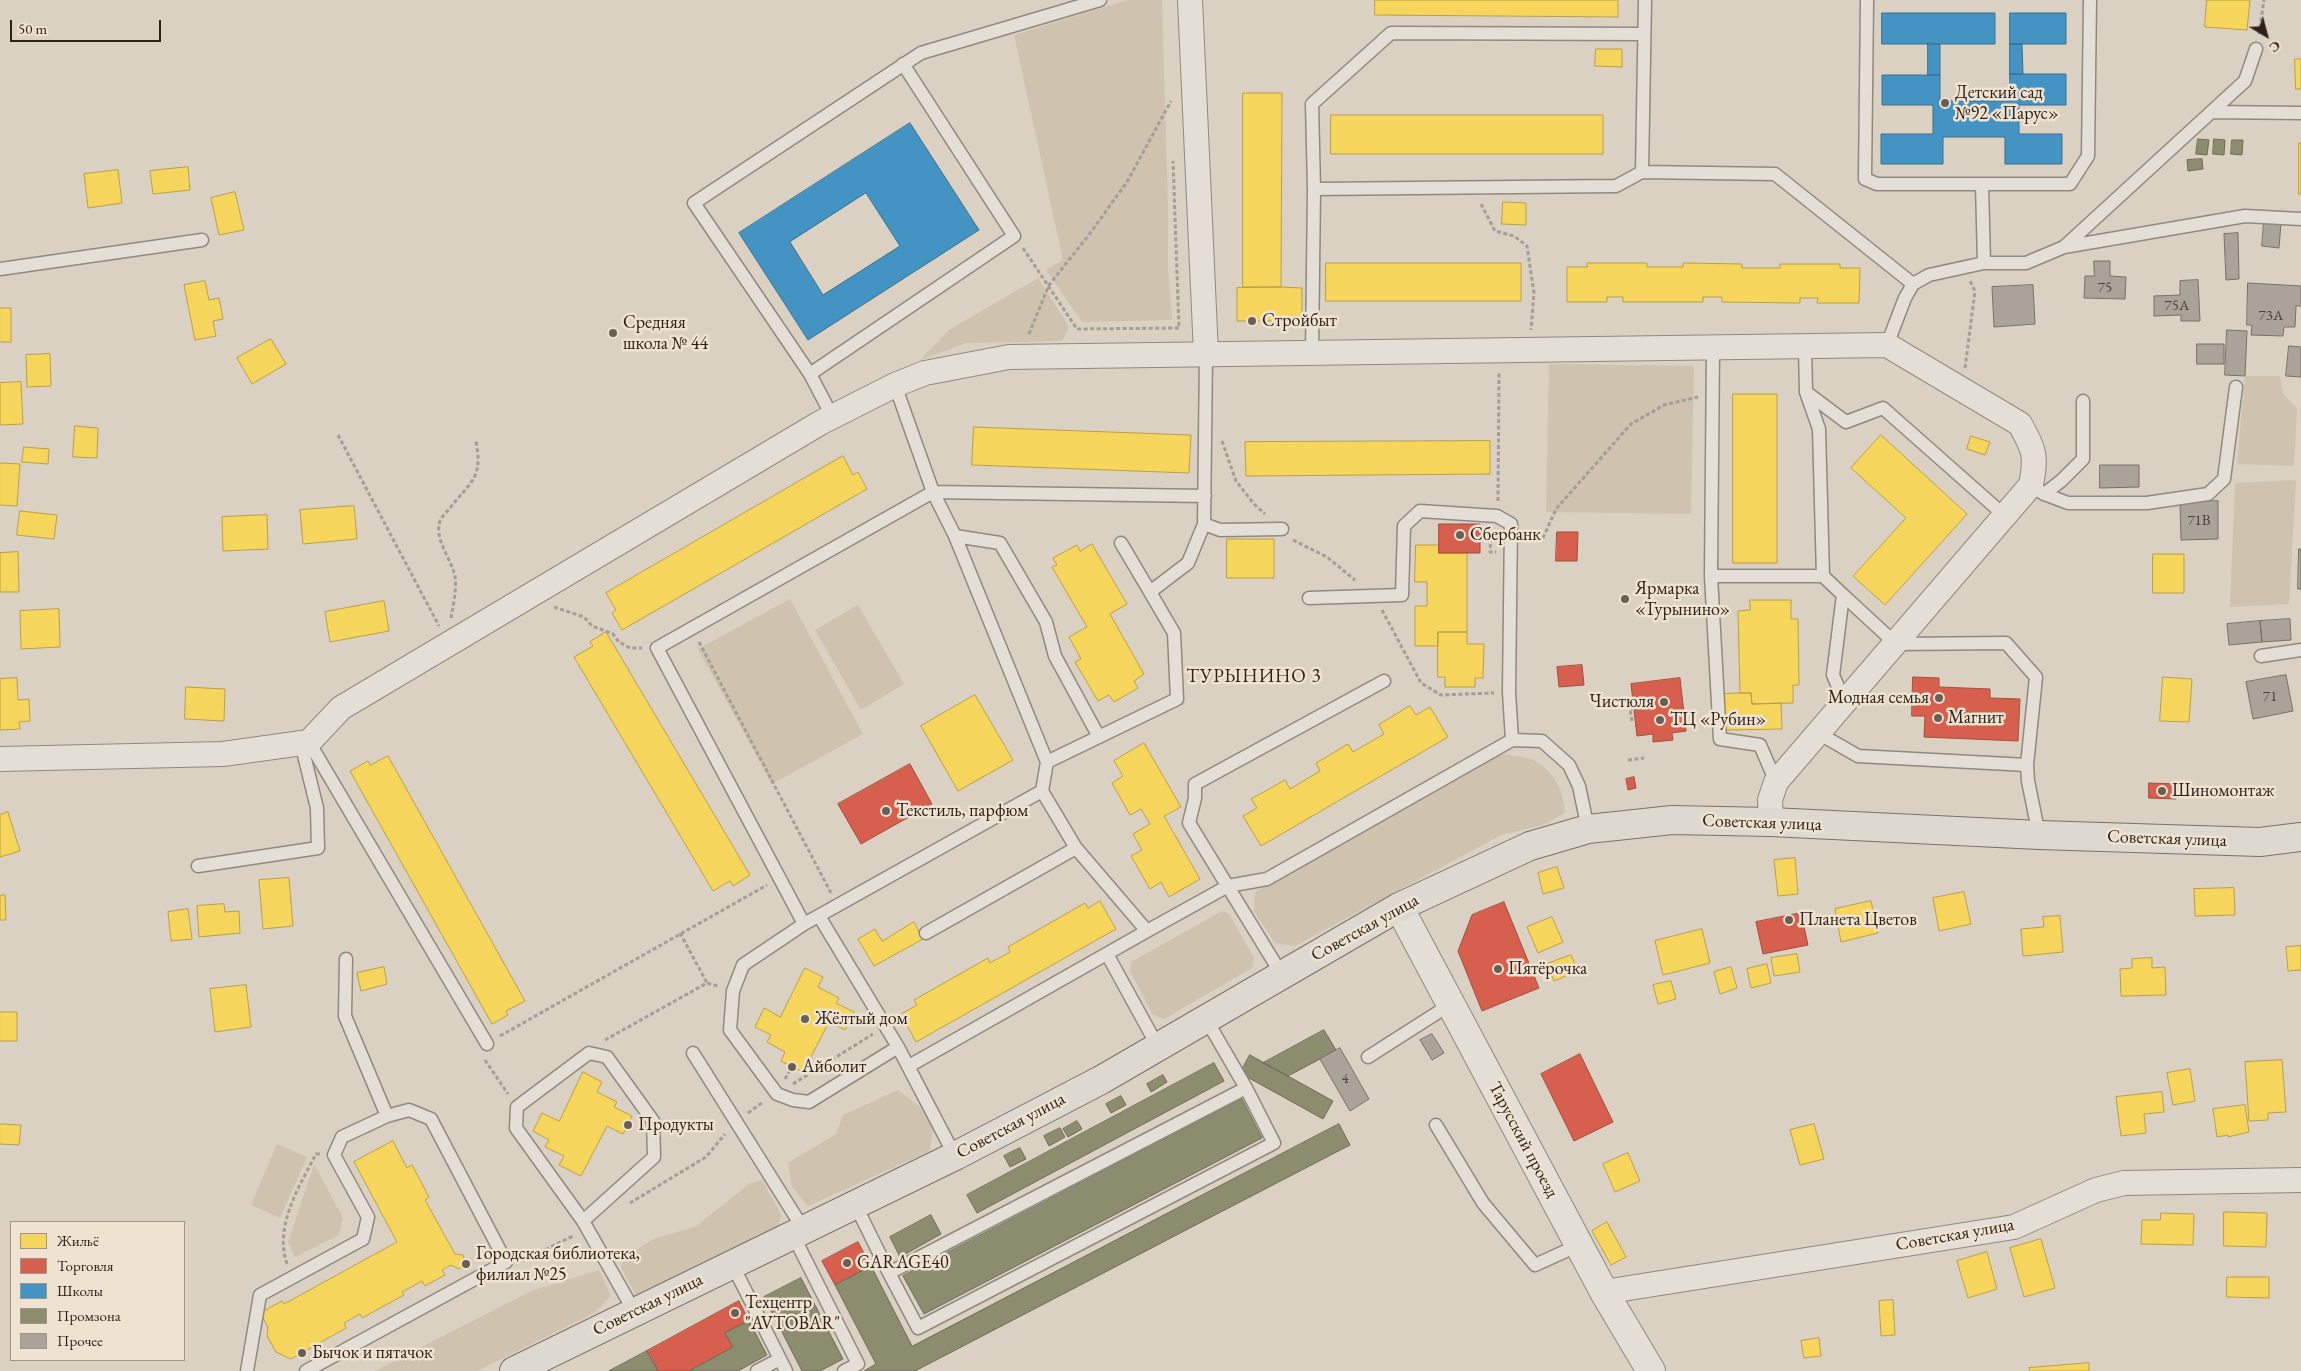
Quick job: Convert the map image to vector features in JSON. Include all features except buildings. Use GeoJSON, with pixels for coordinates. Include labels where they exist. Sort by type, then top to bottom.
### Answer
{"type":"FeatureCollection","features":[{"type":"Feature","properties":{"kind":"main road","name":"Советская улица"},"geometry":{"type":"LineString","coordinates":[[514,1371],[955,1156],[1101,1080],[1399,907],[1530,846],[1588,829],[1658,820],[1771,822],[2039,835],[2260,842],[2301,837]]}},
{"type":"Feature","properties":{"kind":"street"},"geometry":{"type":"LineString","coordinates":[[1190,0],[1206,354]]}},
{"type":"Feature","properties":{"kind":"street"},"geometry":{"type":"LineString","coordinates":[[0,760],[223,754],[305,743],[341,708],[448,644],[832,416],[895,385],[925,373],[1009,357],[1887,345],[2020,424],[2031,444],[2038,489],[2004,515],[1896,644],[1776,782],[1770,800],[1771,822]]}},
{"type":"Feature","properties":{"kind":"street","name":"Тарусский проезд"},"geometry":{"type":"LineString","coordinates":[[1399,907],[1604,1292],[1651,1371]]}},
{"type":"Feature","properties":{"kind":"street","name":"Советская улица"},"geometry":{"type":"LineString","coordinates":[[1604,1292],[2014,1227],[2096,1190],[2124,1183],[2301,1180]]}},
{"type":"Feature","properties":{"kind":"lane"},"geometry":{"type":"LineString","coordinates":[[832,416],[810,374],[694,203],[921,52],[1100,0]]}},
{"type":"Feature","properties":{"kind":"lane"},"geometry":{"type":"LineString","coordinates":[[1642,172],[1645,0]]}},
{"type":"Feature","properties":{"kind":"lane"},"geometry":{"type":"LineString","coordinates":[[1867,0],[1865,179],[1877,184],[2070,184],[2088,156],[2090,0]]}},
{"type":"Feature","properties":{"kind":"lane"},"geometry":{"type":"LineString","coordinates":[[1312,353],[1314,189],[1312,104],[1391,33],[1644,34]]}},
{"type":"Feature","properties":{"kind":"lane"},"geometry":{"type":"LineString","coordinates":[[2064,247],[2245,81],[2256,49]]}},
{"type":"Feature","properties":{"kind":"lane"},"geometry":{"type":"LineString","coordinates":[[810,374],[1014,236],[903,64]]}},
{"type":"Feature","properties":{"kind":"lane"},"geometry":{"type":"LineString","coordinates":[[2211,112],[2301,113]]}},
{"type":"Feature","properties":{"kind":"lane"},"geometry":{"type":"LineString","coordinates":[[1314,189],[1616,186],[1642,172],[1774,174],[1913,284]]}},
{"type":"Feature","properties":{"kind":"lane"},"geometry":{"type":"LineString","coordinates":[[1982,184],[1984,263]]}},
{"type":"Feature","properties":{"kind":"lane"},"geometry":{"type":"LineString","coordinates":[[1887,345],[1913,284],[1929,274],[1984,263],[2026,263],[2064,247],[2246,216],[2301,218]]}},
{"type":"Feature","properties":{"kind":"lane"},"geometry":{"type":"LineString","coordinates":[[0,269],[202,240]]}},
{"type":"Feature","properties":{"kind":"lane"},"geometry":{"type":"LineString","coordinates":[[1805,346],[1806,392],[1819,429],[1823,576]]}},
{"type":"Feature","properties":{"kind":"lane"},"geometry":{"type":"LineString","coordinates":[[1713,348],[1711,576],[1720,739],[1760,745],[1776,782]]}},
{"type":"Feature","properties":{"kind":"lane"},"geometry":{"type":"LineString","coordinates":[[1150,592],[1188,563],[1204,524],[1206,354]]}},
{"type":"Feature","properties":{"kind":"lane"},"geometry":{"type":"LineString","coordinates":[[895,385],[933,492],[955,536],[1047,762],[1042,791],[1076,848],[1147,932]]}},
{"type":"Feature","properties":{"kind":"lane"},"geometry":{"type":"LineString","coordinates":[[2038,489],[2068,503],[2147,503],[2208,494],[2224,479],[2236,387]]}},
{"type":"Feature","properties":{"kind":"lane"},"geometry":{"type":"LineString","coordinates":[[1806,392],[1846,422],[1883,408],[2004,515]]}},
{"type":"Feature","properties":{"kind":"lane"},"geometry":{"type":"LineString","coordinates":[[2038,489],[2061,481],[2083,459],[2083,401]]}},
{"type":"Feature","properties":{"kind":"lane"},"geometry":{"type":"LineString","coordinates":[[804,924],[656,648],[933,492],[1205,496]]}},
{"type":"Feature","properties":{"kind":"lane"},"geometry":{"type":"LineString","coordinates":[[1309,598],[1402,595],[1404,526],[1420,512],[1497,516],[1510,524],[1509,692],[1512,740]]}},
{"type":"Feature","properties":{"kind":"lane"},"geometry":{"type":"LineString","coordinates":[[1204,524],[1220,530],[1282,528]]}},
{"type":"Feature","properties":{"kind":"lane"},"geometry":{"type":"LineString","coordinates":[[955,536],[1000,543],[1046,622],[1055,656],[1098,737]]}},
{"type":"Feature","properties":{"kind":"lane"},"geometry":{"type":"LineString","coordinates":[[1047,762],[1177,700],[1174,633],[1121,543]]}},
{"type":"Feature","properties":{"kind":"lane"},"geometry":{"type":"LineString","coordinates":[[1711,576],[1823,576],[1896,644],[2006,643],[2036,678],[2027,764],[2028,781],[2039,835]]}},
{"type":"Feature","properties":{"kind":"lane"},"geometry":{"type":"LineString","coordinates":[[1843,595],[1833,675],[1845,703]]}},
{"type":"Feature","properties":{"kind":"lane"},"geometry":{"type":"LineString","coordinates":[[2261,656],[2301,650]]}},
{"type":"Feature","properties":{"kind":"lane"},"geometry":{"type":"LineString","coordinates":[[1282,975],[1189,823],[1195,798],[1195,784],[1384,681]]}},
{"type":"Feature","properties":{"kind":"lane"},"geometry":{"type":"LineString","coordinates":[[1818,733],[1858,756],[2027,764]]}},
{"type":"Feature","properties":{"kind":"lane"},"geometry":{"type":"LineString","coordinates":[[909,1066],[1228,886],[1267,879],[1512,740],[1542,742],[1569,765],[1579,786],[1588,829]]}},
{"type":"Feature","properties":{"kind":"lane"},"geometry":{"type":"LineString","coordinates":[[198,866],[318,848],[316,808],[305,743]]}},
{"type":"Feature","properties":{"kind":"lane"},"geometry":{"type":"LineString","coordinates":[[305,743],[487,1044]]}},
{"type":"Feature","properties":{"kind":"lane"},"geometry":{"type":"LineString","coordinates":[[898,1047],[810,1102],[793,1100],[777,1094],[730,1030],[733,991],[743,965],[804,924],[1042,791]]}},
{"type":"Feature","properties":{"kind":"lane"},"geometry":{"type":"LineString","coordinates":[[926,933],[1076,848]]}},
{"type":"Feature","properties":{"kind":"lane"},"geometry":{"type":"LineString","coordinates":[[820,916],[909,1066],[955,1156]]}},
{"type":"Feature","properties":{"kind":"lane"},"geometry":{"type":"LineString","coordinates":[[1106,954],[1158,1047]]}},
{"type":"Feature","properties":{"kind":"lane"},"geometry":{"type":"LineString","coordinates":[[346,959],[345,1016],[387,1116]]}},
{"type":"Feature","properties":{"kind":"lane"},"geometry":{"type":"LineString","coordinates":[[1368,1057],[1451,1004]]}},
{"type":"Feature","properties":{"kind":"lane"},"geometry":{"type":"LineString","coordinates":[[855,1204],[918,1328],[1274,1143],[1246,1088],[1206,1019]]}},
{"type":"Feature","properties":{"kind":"lane"},"geometry":{"type":"LineString","coordinates":[[585,1225],[654,1157],[653,1122],[607,1057],[589,1053],[516,1107],[516,1128],[585,1225],[634,1311]]}},
{"type":"Feature","properties":{"kind":"lane"},"geometry":{"type":"LineString","coordinates":[[693,1053],[799,1232],[858,1364],[844,1371]]}},
{"type":"Feature","properties":{"kind":"lane"},"geometry":{"type":"LineString","coordinates":[[889,1273],[1246,1088]]}},
{"type":"Feature","properties":{"kind":"lane"},"geometry":{"type":"LineString","coordinates":[[247,1371],[260,1296],[363,1239],[368,1217],[334,1155],[342,1137],[387,1116],[409,1110],[431,1119],[506,1262],[306,1371]]}},
{"type":"Feature","properties":{"kind":"lane"},"geometry":{"type":"LineString","coordinates":[[1436,1125],[1483,1203],[1535,1265],[1579,1245]]}},
{"type":"Feature","properties":{"kind":"lane"},"geometry":{"type":"LineString","coordinates":[[732,1264],[786,1371]]}},
{"type":"Feature","properties":{"kind":"lane"},"geometry":{"type":"LineString","coordinates":[[757,1371],[780,1359]]}},
{"type":"Feature","properties":{"kind":"path"},"geometry":{"type":"LineString","coordinates":[[2256,49],[2264,0]]}},
{"type":"Feature","properties":{"kind":"path"},"geometry":{"type":"LineString","coordinates":[[1172,92],[1172,111]]}},
{"type":"Feature","properties":{"kind":"path"},"geometry":{"type":"LineString","coordinates":[[1029,336],[1049,285],[1088,236],[1127,182],[1171,102]]}},
{"type":"Feature","properties":{"kind":"path"},"geometry":{"type":"LineString","coordinates":[[1014,236],[1077,329],[1179,328],[1173,151]]}},
{"type":"Feature","properties":{"kind":"path"},"geometry":{"type":"LineString","coordinates":[[1484,186],[1481,203],[1495,231],[1514,236],[1527,246],[1534,293],[1532,329],[1526,350]]}},
{"type":"Feature","properties":{"kind":"path"},"geometry":{"type":"LineString","coordinates":[[1962,268],[1975,292],[1962,389]]}},
{"type":"Feature","properties":{"kind":"path"},"geometry":{"type":"LineString","coordinates":[[1497,516],[1500,465],[1498,350]]}},
{"type":"Feature","properties":{"kind":"path"},"geometry":{"type":"LineString","coordinates":[[1544,538],[1556,508],[1631,424],[1664,405],[1714,394]]}},
{"type":"Feature","properties":{"kind":"path"},"geometry":{"type":"LineString","coordinates":[[1206,408],[1227,451],[1236,481],[1254,504],[1296,543],[1327,557],[1374,596],[1421,683],[1441,695],[1509,692]]}},
{"type":"Feature","properties":{"kind":"path"},"geometry":{"type":"LineString","coordinates":[[338,435],[448,644]]}},
{"type":"Feature","properties":{"kind":"path"},"geometry":{"type":"LineString","coordinates":[[448,644],[455,578],[439,536],[440,520],[468,489],[478,473],[479,456],[476,441]]}},
{"type":"Feature","properties":{"kind":"path"},"geometry":{"type":"LineString","coordinates":[[532,594],[540,602],[584,616],[592,626],[613,634],[619,642],[630,648],[656,648]]}},
{"type":"Feature","properties":{"kind":"path"},"geometry":{"type":"LineString","coordinates":[[691,628],[837,906]]}},
{"type":"Feature","properties":{"kind":"path"},"geometry":{"type":"LineString","coordinates":[[1632,721],[1630,709],[1634,708]]}},
{"type":"Feature","properties":{"kind":"path"},"geometry":{"type":"LineString","coordinates":[[1628,760],[1644,758]]}},
{"type":"Feature","properties":{"kind":"path"},"geometry":{"type":"LineString","coordinates":[[516,1107],[482,1055],[487,1044],[778,878]]}},
{"type":"Feature","properties":{"kind":"path"},"geometry":{"type":"LineString","coordinates":[[680,933],[707,983],[733,991]]}},
{"type":"Feature","properties":{"kind":"path"},"geometry":{"type":"LineString","coordinates":[[589,1053],[607,1039],[707,983]]}},
{"type":"Feature","properties":{"kind":"path"},"geometry":{"type":"LineString","coordinates":[[621,1208],[706,1157],[735,1122],[886,1026]]}},
{"type":"Feature","properties":{"kind":"path"},"geometry":{"type":"LineString","coordinates":[[777,1094],[792,1066]]}},
{"type":"Feature","properties":{"kind":"path"},"geometry":{"type":"LineString","coordinates":[[292,1279],[284,1255],[282,1234],[295,1196],[316,1154],[334,1155]]}},
{"type":"Feature","properties":{"kind":"path"},"geometry":{"type":"LineString","coordinates":[[531,1256],[585,1225]]}},
{"type":"Feature","properties":{"kind":"shaded area"},"geometry":{"type":"Polygon","coordinates":[[[1128,0],[1162,0],[1168,269],[1172,320],[1082,322],[1046,270],[1063,260],[1014,35],[1128,0]]]}},
{"type":"Feature","properties":{"kind":"shaded area"},"geometry":{"type":"Polygon","coordinates":[[[1038,278],[1069,327],[1062,341],[966,343],[920,360],[949,330],[1038,278]]]}},
{"type":"Feature","properties":{"kind":"shaded area"},"geometry":{"type":"Polygon","coordinates":[[[1549,364],[1694,366],[1691,514],[1546,512],[1549,364]]]}},
{"type":"Feature","properties":{"kind":"shaded area"},"geometry":{"type":"Polygon","coordinates":[[[2245,376],[2280,376],[2283,394],[2297,408],[2294,466],[2237,464],[2245,376]]]}},
{"type":"Feature","properties":{"kind":"shaded area"},"geometry":{"type":"Polygon","coordinates":[[[2296,480],[2289,604],[2230,607],[2235,483],[2296,480]]]}},
{"type":"Feature","properties":{"kind":"shaded area"},"geometry":{"type":"Polygon","coordinates":[[[790,599],[863,734],[772,784],[698,649],[790,599]]]}},
{"type":"Feature","properties":{"kind":"shaded area"},"geometry":{"type":"Polygon","coordinates":[[[858,605],[904,684],[861,710],[815,630],[858,605]]]}},
{"type":"Feature","properties":{"kind":"shaded area"},"geometry":{"type":"Polygon","coordinates":[[[1501,754],[1531,759],[1548,771],[1560,790],[1565,813],[1543,825],[1501,835],[1295,946],[1275,943],[1254,911],[1255,892],[1501,754]]]}},
{"type":"Feature","properties":{"kind":"shaded area"},"geometry":{"type":"Polygon","coordinates":[[[1222,911],[1229,914],[1254,958],[1252,968],[1164,1019],[1153,1015],[1130,971],[1131,962],[1222,911]]]}},
{"type":"Feature","properties":{"kind":"shaded area"},"geometry":{"type":"Polygon","coordinates":[[[898,1090],[920,1107],[933,1127],[930,1151],[808,1206],[792,1187],[788,1163],[836,1134],[843,1115],[898,1090]]]}},
{"type":"Feature","properties":{"kind":"shaded area"},"geometry":{"type":"Polygon","coordinates":[[[277,1144],[307,1157],[280,1218],[251,1205],[277,1144]]]}},
{"type":"Feature","properties":{"kind":"shaded area"},"geometry":{"type":"Polygon","coordinates":[[[314,1164],[343,1218],[339,1235],[295,1257],[288,1242],[314,1164]]]}},
{"type":"Feature","properties":{"kind":"shaded area"},"geometry":{"type":"Polygon","coordinates":[[[762,1180],[781,1214],[779,1226],[636,1295],[621,1268],[623,1259],[653,1239],[695,1227],[749,1184],[762,1180]]]}},
{"type":"Feature","properties":{"kind":"shaded area"},"geometry":{"type":"Polygon","coordinates":[[[599,1270],[611,1296],[594,1313],[477,1371],[375,1371],[531,1291],[599,1270]]]}},
{"type":"Feature","properties":{"kind":"place","name":"Детский сад №92 «Парус»"},"geometry":{"type":"Point","coordinates":[1945,103]}},
{"type":"Feature","properties":{"kind":"place","name":"Стройбыт"},"geometry":{"type":"Point","coordinates":[1252,321]}},
{"type":"Feature","properties":{"kind":"place","name":"Средняя школа № 44"},"geometry":{"type":"Point","coordinates":[613,333]}},
{"type":"Feature","properties":{"kind":"place","name":"Сбербанк"},"geometry":{"type":"Point","coordinates":[1460,535]}},
{"type":"Feature","properties":{"kind":"place","name":"Ярмарка «Турынино»"},"geometry":{"type":"Point","coordinates":[1625,599]}},
{"type":"Feature","properties":{"kind":"place","name":"Модная семья"},"geometry":{"type":"Point","coordinates":[1939,698]}},
{"type":"Feature","properties":{"kind":"place","name":"Чистюля"},"geometry":{"type":"Point","coordinates":[1664,702]}},
{"type":"Feature","properties":{"kind":"place","name":"Магнит"},"geometry":{"type":"Point","coordinates":[1938,718]}},
{"type":"Feature","properties":{"kind":"place","name":"ТЦ «Рубин»"},"geometry":{"type":"Point","coordinates":[1660,720]}},
{"type":"Feature","properties":{"kind":"place","name":"Шиномонтаж"},"geometry":{"type":"Point","coordinates":[2162,791]}},
{"type":"Feature","properties":{"kind":"place","name":"Текстиль, парфюм"},"geometry":{"type":"Point","coordinates":[886,811]}},
{"type":"Feature","properties":{"kind":"place","name":"Планета Цветов"},"geometry":{"type":"Point","coordinates":[1789,920]}},
{"type":"Feature","properties":{"kind":"place","name":"Пятёрочка"},"geometry":{"type":"Point","coordinates":[1498,969]}},
{"type":"Feature","properties":{"kind":"place","name":"Жёлтый дом"},"geometry":{"type":"Point","coordinates":[805,1019]}},
{"type":"Feature","properties":{"kind":"place","name":"Айболит"},"geometry":{"type":"Point","coordinates":[792,1067]}},
{"type":"Feature","properties":{"kind":"place","name":"Продукты"},"geometry":{"type":"Point","coordinates":[628,1125]}},
{"type":"Feature","properties":{"kind":"place","name":"GARAGE40"},"geometry":{"type":"Point","coordinates":[847,1263]}},
{"type":"Feature","properties":{"kind":"place","name":"Городская библиотека, филиал №25"},"geometry":{"type":"Point","coordinates":[466,1264]}},
{"type":"Feature","properties":{"kind":"place","name":"Техцентр \"AVTOBAR\""},"geometry":{"type":"Point","coordinates":[735,1313]}},
{"type":"Feature","properties":{"kind":"place","name":"Бычок и пятачок"},"geometry":{"type":"Point","coordinates":[302,1353]}},
{"type":"Feature","properties":{"kind":"district","name":"ТУРЫНИНО 3"},"geometry":{"type":"Point","coordinates":[1254,677]}}]}
